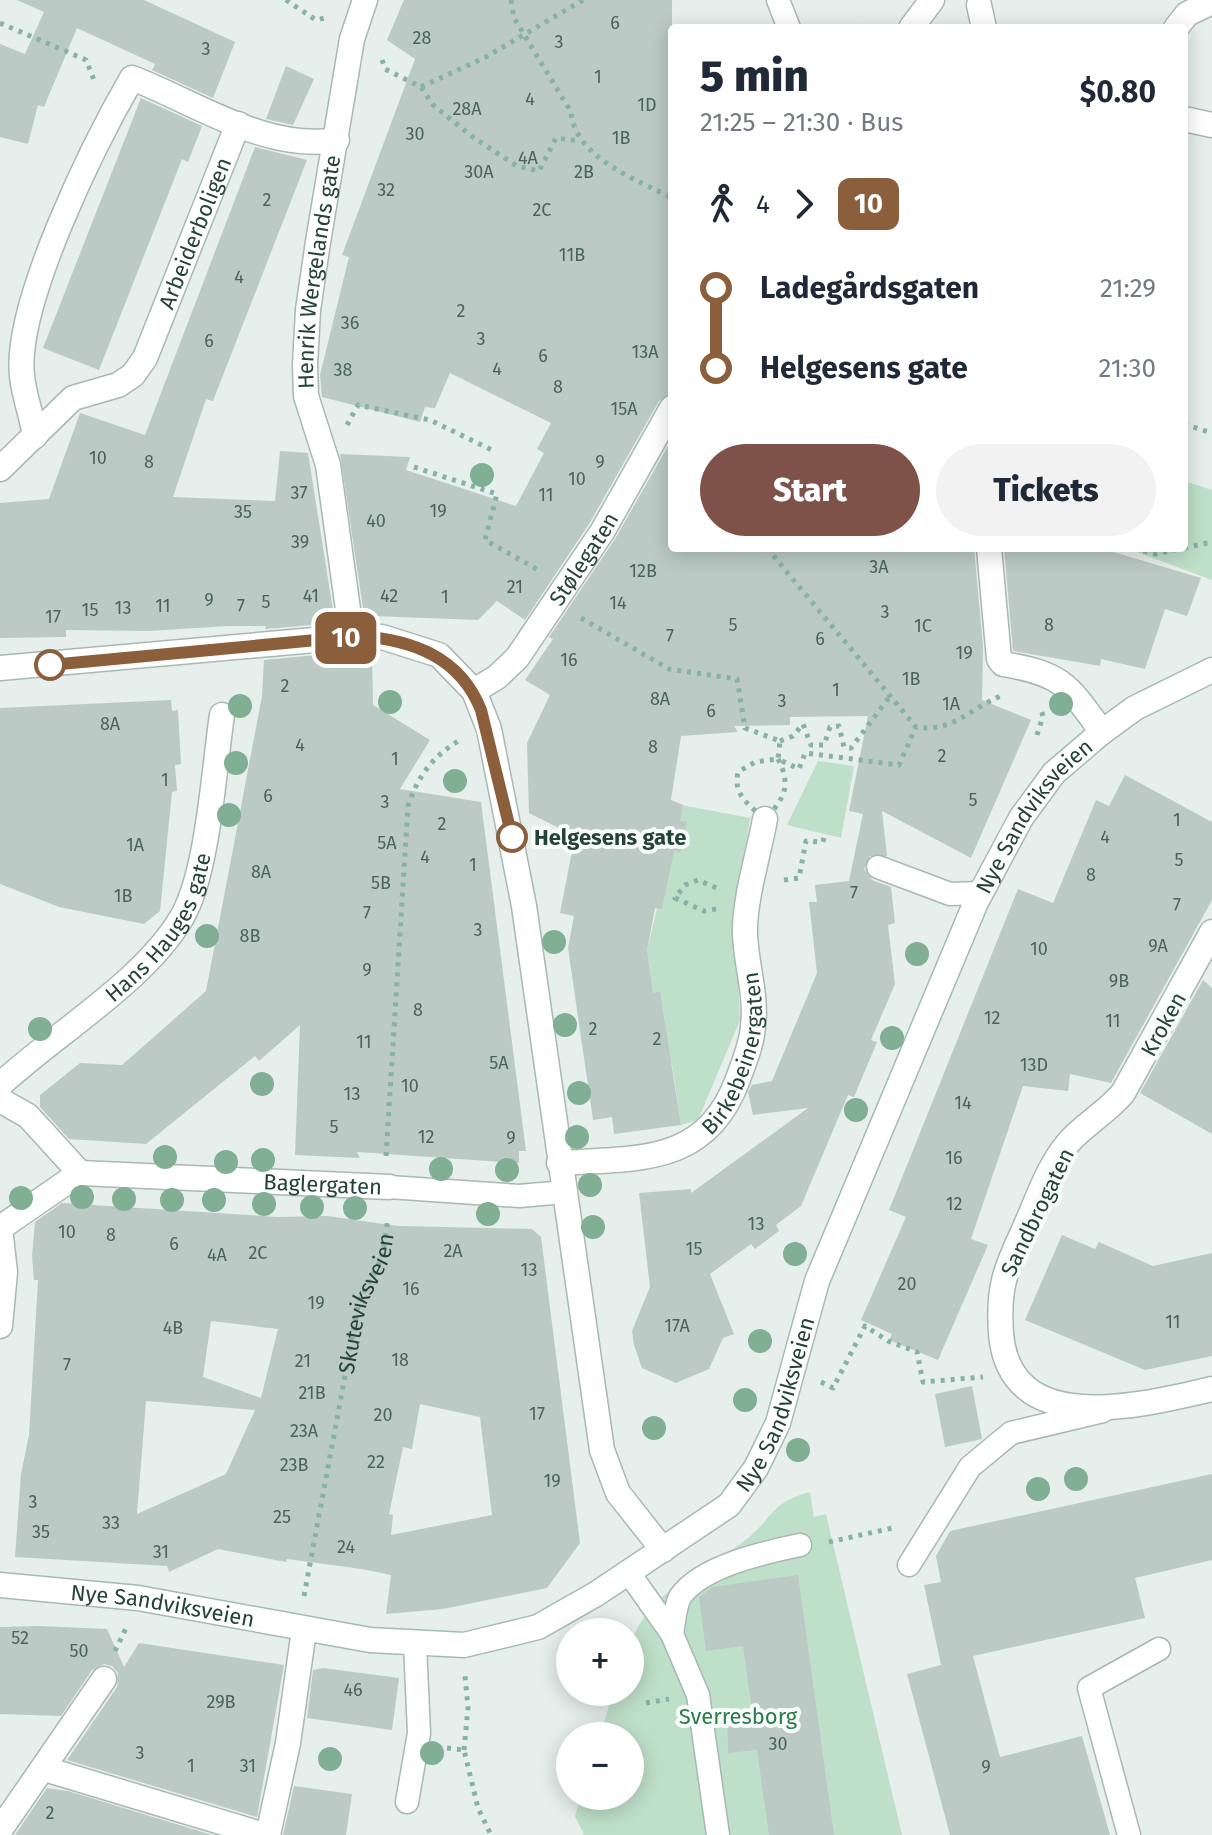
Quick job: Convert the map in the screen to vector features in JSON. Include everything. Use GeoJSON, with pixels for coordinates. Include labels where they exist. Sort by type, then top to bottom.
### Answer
{"type":"FeatureCollection","features":[{"type":"Feature","properties":{"kind":"street","name":"Henrik Wergelands gate"},"geometry":{"type":"LineString","coordinates":[[352,638],[328,465],[306,396],[308,310],[352,39],[365,0]]}},
{"type":"Feature","properties":{"kind":"street"},"geometry":{"type":"LineString","coordinates":[[914,24],[932,0]]}},
{"type":"Feature","properties":{"kind":"street"},"geometry":{"type":"LineString","coordinates":[[1179,24],[1187,14],[1212,2]]}},
{"type":"Feature","properties":{"kind":"street"},"geometry":{"type":"LineString","coordinates":[[35,436],[22,375],[25,336],[37,288],[112,113],[132,78],[238,124]]}},
{"type":"Feature","properties":{"kind":"street"},"geometry":{"type":"LineString","coordinates":[[1188,120],[1212,125]]}},
{"type":"Feature","properties":{"kind":"street","name":"Henrik Wergelands gate"},"geometry":{"type":"LineString","coordinates":[[238,124],[282,138],[321,143],[337,140]]}},
{"type":"Feature","properties":{"kind":"street","name":"Arbeiderboligen"},"geometry":{"type":"LineString","coordinates":[[0,469],[73,398],[118,385],[133,375],[145,358],[238,124]]}},
{"type":"Feature","properties":{"kind":"street","name":"Stølegaten"},"geometry":{"type":"LineString","coordinates":[[474,691],[497,677],[517,658],[554,589],[638,471],[668,415]]}},
{"type":"Feature","properties":{"kind":"street"},"geometry":{"type":"LineString","coordinates":[[989,552],[999,659],[1003,664],[1037,670],[1061,680],[1102,732]]}},
{"type":"Feature","properties":{"kind":"street"},"geometry":{"type":"LineString","coordinates":[[0,668],[382,637],[439,655],[474,691],[489,729],[511,832],[602,1450],[618,1493],[663,1550]]}},
{"type":"Feature","properties":{"kind":"street","name":"Nye Sandviksveien"},"geometry":{"type":"LineString","coordinates":[[0,1585],[138,1598],[264,1619],[304,1630],[415,1644],[464,1645],[538,1627],[629,1573],[729,1505],[756,1468],[778,1423],[817,1281],[980,893],[1021,818],[1054,773],[1102,732],[1135,708],[1212,670]]}},
{"type":"Feature","properties":{"kind":"street","name":"Hans Hauges gate"},"geometry":{"type":"LineString","coordinates":[[0,1085],[144,966],[183,915],[198,877],[222,715]]}},
{"type":"Feature","properties":{"kind":"street","name":"Birkebeinergaten"},"geometry":{"type":"LineString","coordinates":[[559,1163],[617,1160],[663,1153],[704,1134],[721,1114],[733,1093],[753,1027],[745,933],[739,910],[765,819]]}},
{"type":"Feature","properties":{"kind":"street","name":"Kroken"},"geometry":{"type":"LineString","coordinates":[[1107,1112],[1135,1073],[1212,932]]}},
{"type":"Feature","properties":{"kind":"street"},"geometry":{"type":"LineString","coordinates":[[0,1100],[28,1116],[80,1173],[0,1228],[5,1272],[0,1326]]}},
{"type":"Feature","properties":{"kind":"street","name":"Sandbrogaten"},"geometry":{"type":"LineString","coordinates":[[1012,1373],[1002,1348],[998,1296],[1004,1272],[1056,1160],[1070,1141],[1107,1112]]}},
{"type":"Feature","properties":{"kind":"street","name":"Baglergaten"},"geometry":{"type":"LineString","coordinates":[[80,1173],[389,1187]]}},
{"type":"Feature","properties":{"kind":"street"},"geometry":{"type":"LineString","coordinates":[[1012,1373],[1031,1393],[1077,1408],[1115,1408],[1212,1389]]}},
{"type":"Feature","properties":{"kind":"street"},"geometry":{"type":"LineString","coordinates":[[45,1769],[266,1835],[288,1743],[304,1630]]}},
{"type":"Feature","properties":{"kind":"street"},"geometry":{"type":"LineString","coordinates":[[0,1830],[45,1769],[104,1679]]}},
{"type":"Feature","properties":{"kind":"lane"},"geometry":{"type":"LineString","coordinates":[[778,0],[787,24]]}},
{"type":"Feature","properties":{"kind":"lane"},"geometry":{"type":"LineString","coordinates":[[878,867],[950,894],[980,893]]}},
{"type":"Feature","properties":{"kind":"lane","name":"Baglergaten"},"geometry":{"type":"LineString","coordinates":[[389,1187],[519,1196],[565,1192]]}},
{"type":"Feature","properties":{"kind":"lane"},"geometry":{"type":"LineString","coordinates":[[909,1565],[970,1467],[1011,1433],[1115,1408]]}},
{"type":"Feature","properties":{"kind":"lane"},"geometry":{"type":"LineString","coordinates":[[672,1634],[680,1598],[704,1578],[744,1557],[800,1545]]}},
{"type":"Feature","properties":{"kind":"lane"},"geometry":{"type":"LineString","coordinates":[[629,1573],[672,1634],[698,1695],[718,1835]]}},
{"type":"Feature","properties":{"kind":"lane"},"geometry":{"type":"LineString","coordinates":[[407,1802],[419,1733],[415,1644]]}},
{"type":"Feature","properties":{"kind":"lane"},"geometry":{"type":"LineString","coordinates":[[1129,1835],[1089,1688],[1159,1649]]}},
{"type":"Feature","properties":{"kind":"path"},"geometry":{"type":"LineString","coordinates":[[286,0],[316,20],[327,17]]}},
{"type":"Feature","properties":{"kind":"path"},"geometry":{"type":"LineString","coordinates":[[511,0],[514,18],[571,112],[572,126],[580,141],[617,169],[668,196]]}},
{"type":"Feature","properties":{"kind":"path"},"geometry":{"type":"LineString","coordinates":[[421,87],[525,36],[583,0]]}},
{"type":"Feature","properties":{"kind":"path"},"geometry":{"type":"LineString","coordinates":[[2,24],[86,60],[112,113]]}},
{"type":"Feature","properties":{"kind":"path"},"geometry":{"type":"LineString","coordinates":[[377,47],[385,69],[421,87],[433,105],[474,138],[517,166],[539,171],[556,138],[580,141]]}},
{"type":"Feature","properties":{"kind":"path"},"geometry":{"type":"LineString","coordinates":[[319,431],[339,439],[358,405],[430,420],[494,451]]}},
{"type":"Feature","properties":{"kind":"path"},"geometry":{"type":"LineString","coordinates":[[1188,425],[1212,433]]}},
{"type":"Feature","properties":{"kind":"path"},"geometry":{"type":"LineString","coordinates":[[414,467],[497,494],[485,540],[669,669],[737,679],[745,728],[780,741],[793,736],[803,724],[811,745],[824,745],[830,727],[839,726],[844,747],[851,748],[891,695]]}},
{"type":"Feature","properties":{"kind":"path"},"geometry":{"type":"LineString","coordinates":[[1188,547],[1212,542]]}},
{"type":"Feature","properties":{"kind":"path"},"geometry":{"type":"LineString","coordinates":[[770,552],[916,727],[930,730],[948,726],[969,717],[997,696],[1009,694]]}},
{"type":"Feature","properties":{"kind":"path"},"geometry":{"type":"LineString","coordinates":[[1037,735],[1043,716],[1039,700]]}},
{"type":"Feature","properties":{"kind":"path"},"geometry":{"type":"LineString","coordinates":[[780,741],[778,759],[799,769],[805,753],[844,761],[899,765],[916,727]]}},
{"type":"Feature","properties":{"kind":"path","name":"Skuteviksveien"},"geometry":{"type":"LineString","coordinates":[[304,1630],[304,1591],[359,1301],[382,1258],[389,1187],[386,1122],[408,806],[415,785],[427,766],[438,754],[461,739]]}},
{"type":"Feature","properties":{"kind":"path"},"geometry":{"type":"LineString","coordinates":[[775,881],[799,878],[806,841],[823,842],[825,834]]}},
{"type":"Feature","properties":{"kind":"path"},"geometry":{"type":"LineString","coordinates":[[698,880],[712,883],[739,910],[704,911],[675,898],[685,885],[698,880]]}},
{"type":"Feature","properties":{"kind":"path"},"geometry":{"type":"LineString","coordinates":[[833,1388],[865,1326],[888,1341],[917,1352],[923,1382],[1012,1373]]}},
{"type":"Feature","properties":{"kind":"path"},"geometry":{"type":"LineString","coordinates":[[832,1541],[888,1529]]}},
{"type":"Feature","properties":{"kind":"path"},"geometry":{"type":"LineString","coordinates":[[465,1671],[468,1708],[464,1750],[478,1808],[491,1835]]}},
{"type":"Feature","properties":{"kind":"path"},"geometry":{"type":"LineString","coordinates":[[419,1733],[440,1748],[464,1750]]}},
{"type":"Feature","properties":{"kind":"green space"},"geometry":{"type":"Polygon","coordinates":[[[1188,482],[1212,490],[1212,580],[1137,552],[1188,552],[1188,482]]]}},
{"type":"Feature","properties":{"kind":"green space"},"geometry":{"type":"Polygon","coordinates":[[[818,761],[854,766],[841,838],[787,825],[818,761]]]}},
{"type":"Feature","properties":{"kind":"green space"},"geometry":{"type":"Polygon","coordinates":[[[682,805],[750,818],[735,915],[740,1020],[698,1120],[681,1125],[672,1064],[663,1065],[647,950],[682,805]]]}},
{"type":"Feature","properties":{"kind":"green space","name":"Sverresborg"},"geometry":{"type":"Polygon","coordinates":[[[810,1492],[814,1517],[826,1514],[902,1835],[584,1835],[575,1816],[577,1810],[644,1810],[644,1722],[604,1722],[609,1706],[644,1706],[644,1618],[663,1596],[743,1542],[779,1507],[796,1496],[810,1492]]]}},
{"type":"Feature","properties":{"kind":"building"},"geometry":{"type":"Polygon","coordinates":[[[17,0],[144,0],[235,42],[213,98],[152,70],[155,64],[77,28],[44,107],[38,105],[28,144],[0,137],[0,44],[25,54],[44,12],[17,0]]]}},
{"type":"Feature","properties":{"kind":"building"},"geometry":{"type":"Polygon","coordinates":[[[404,0],[672,0],[672,24],[668,24],[668,395],[659,401],[589,524],[525,620],[497,601],[478,620],[372,616],[372,622],[365,621],[340,454],[410,457],[406,470],[516,506],[544,453],[537,449],[551,423],[450,373],[435,408],[425,407],[420,422],[322,397],[320,375],[349,257],[342,255],[415,59],[387,40],[404,0]]]}},
{"type":"Feature","properties":{"kind":"building"},"geometry":{"type":"Polygon","coordinates":[[[286,66],[314,79],[293,125],[266,119],[286,66]]]}},
{"type":"Feature","properties":{"kind":"building"},"geometry":{"type":"Polygon","coordinates":[[[141,98],[202,126],[188,162],[182,159],[99,370],[43,348],[141,98]]]}},
{"type":"Feature","properties":{"kind":"building"},"geometry":{"type":"Polygon","coordinates":[[[255,147],[307,160],[213,401],[206,399],[173,497],[275,501],[280,451],[308,453],[335,623],[265,629],[266,626],[228,626],[149,631],[66,630],[66,637],[0,638],[0,503],[49,499],[80,413],[145,435],[255,147]]]}},
{"type":"Feature","properties":{"kind":"building"},"geometry":{"type":"Polygon","coordinates":[[[668,446],[668,552],[974,552],[983,646],[982,700],[1031,720],[971,858],[882,811],[887,856],[870,856],[864,869],[872,880],[891,887],[895,923],[888,925],[895,984],[871,1040],[877,1042],[854,1097],[848,1095],[801,1206],[776,1225],[779,1231],[755,1249],[751,1244],[710,1274],[734,1334],[723,1338],[709,1369],[676,1383],[642,1368],[634,1345],[632,1331],[650,1287],[639,1193],[691,1189],[691,1193],[808,1108],[753,1115],[748,1092],[752,1085],[772,1081],[817,973],[809,902],[817,902],[815,885],[849,881],[863,814],[849,811],[868,716],[790,717],[790,725],[734,726],[738,732],[681,736],[671,800],[683,805],[680,821],[687,822],[681,852],[674,851],[662,909],[655,908],[647,950],[653,993],[660,992],[681,1125],[614,1134],[612,1117],[593,1120],[568,948],[574,916],[560,913],[575,836],[529,813],[527,743],[550,695],[525,680],[553,639],[549,637],[615,539],[668,446]]]}},
{"type":"Feature","properties":{"kind":"building"},"geometry":{"type":"Polygon","coordinates":[[[1004,552],[1113,552],[1201,578],[1187,616],[1165,609],[1145,669],[1101,659],[1100,666],[1013,651],[1004,552]]]}},
{"type":"Feature","properties":{"kind":"building"},"geometry":{"type":"Polygon","coordinates":[[[372,652],[373,705],[430,740],[400,789],[481,802],[526,1151],[519,1151],[519,1163],[357,1152],[360,1158],[295,1155],[300,1025],[259,1061],[255,1056],[146,1144],[69,1139],[40,1107],[40,1095],[80,1063],[122,1065],[206,991],[262,696],[264,660],[372,652]]]}},
{"type":"Feature","properties":{"kind":"building"},"geometry":{"type":"Polygon","coordinates":[[[171,700],[172,711],[178,710],[181,764],[175,765],[177,791],[172,792],[160,911],[144,924],[59,907],[0,884],[0,708],[171,700]]]}},
{"type":"Feature","properties":{"kind":"building"},"geometry":{"type":"Polygon","coordinates":[[[1125,775],[1212,822],[1212,900],[1111,1083],[1070,1074],[1068,1091],[1023,1086],[971,1239],[988,1245],[938,1360],[889,1340],[892,1334],[861,1320],[906,1217],[889,1210],[1018,889],[1053,903],[1096,800],[1109,806],[1125,775]]]}},
{"type":"Feature","properties":{"kind":"building"},"geometry":{"type":"Polygon","coordinates":[[[1203,980],[1212,988],[1212,1134],[1140,1093],[1203,980]]]}},
{"type":"Feature","properties":{"kind":"building"},"geometry":{"type":"Polygon","coordinates":[[[62,1203],[278,1217],[327,1216],[398,1226],[532,1229],[541,1237],[580,1543],[547,1588],[443,1609],[386,1614],[391,1575],[362,1569],[287,1559],[286,1562],[218,1549],[169,1572],[167,1566],[15,1557],[21,1474],[29,1435],[38,1280],[34,1280],[32,1256],[35,1222],[62,1203]],[[211,1321],[203,1377],[261,1398],[278,1329],[211,1321]],[[146,1401],[137,1514],[226,1474],[255,1410],[146,1401]],[[420,1404],[412,1449],[403,1447],[389,1514],[393,1515],[391,1535],[492,1515],[480,1417],[420,1404]]]}},
{"type":"Feature","properties":{"kind":"building"},"geometry":{"type":"Polygon","coordinates":[[[1062,1235],[1095,1249],[1099,1242],[1153,1266],[1212,1253],[1212,1356],[1145,1370],[1025,1320],[1062,1235]]]}},
{"type":"Feature","properties":{"kind":"building"},"geometry":{"type":"Polygon","coordinates":[[[972,1386],[982,1439],[945,1447],[935,1394],[972,1386]]]}},
{"type":"Feature","properties":{"kind":"building"},"geometry":{"type":"Polygon","coordinates":[[[1212,1474],[1212,1560],[1135,1578],[1145,1618],[973,1656],[1000,1757],[1082,1736],[1110,1835],[950,1835],[907,1674],[941,1665],[924,1585],[941,1582],[936,1556],[950,1531],[1212,1474]]]}},
{"type":"Feature","properties":{"kind":"building"},"geometry":{"type":"Polygon","coordinates":[[[798,1575],[834,1835],[769,1835],[757,1750],[728,1753],[727,1721],[753,1717],[743,1646],[706,1651],[699,1597],[713,1587],[798,1575]]]}},
{"type":"Feature","properties":{"kind":"building"},"geometry":{"type":"Polygon","coordinates":[[[0,1627],[107,1629],[124,1667],[139,1643],[284,1665],[257,1817],[67,1760],[117,1687],[118,1673],[112,1666],[104,1664],[92,1670],[61,1716],[0,1714],[0,1627]]]}},
{"type":"Feature","properties":{"kind":"building"},"geometry":{"type":"Polygon","coordinates":[[[323,1668],[399,1678],[392,1730],[307,1718],[313,1670],[323,1668]]]}},
{"type":"Feature","properties":{"kind":"building"},"geometry":{"type":"Polygon","coordinates":[[[294,1786],[352,1794],[346,1835],[283,1835],[294,1786]]]}},
{"type":"Feature","properties":{"kind":"building"},"geometry":{"type":"Polygon","coordinates":[[[47,1788],[68,1791],[212,1835],[15,1835],[47,1788]]]}},
{"type":"Feature","properties":{"kind":"bus line","name":"10"},"geometry":{"type":"LineString","coordinates":[[50,665],[359,636],[382,637],[439,655],[474,691],[489,729],[512,837]]}},
{"type":"Feature","properties":{"kind":"place","name":"Helgesens gate"},"geometry":{"type":"Point","coordinates":[512,837]}}]}
